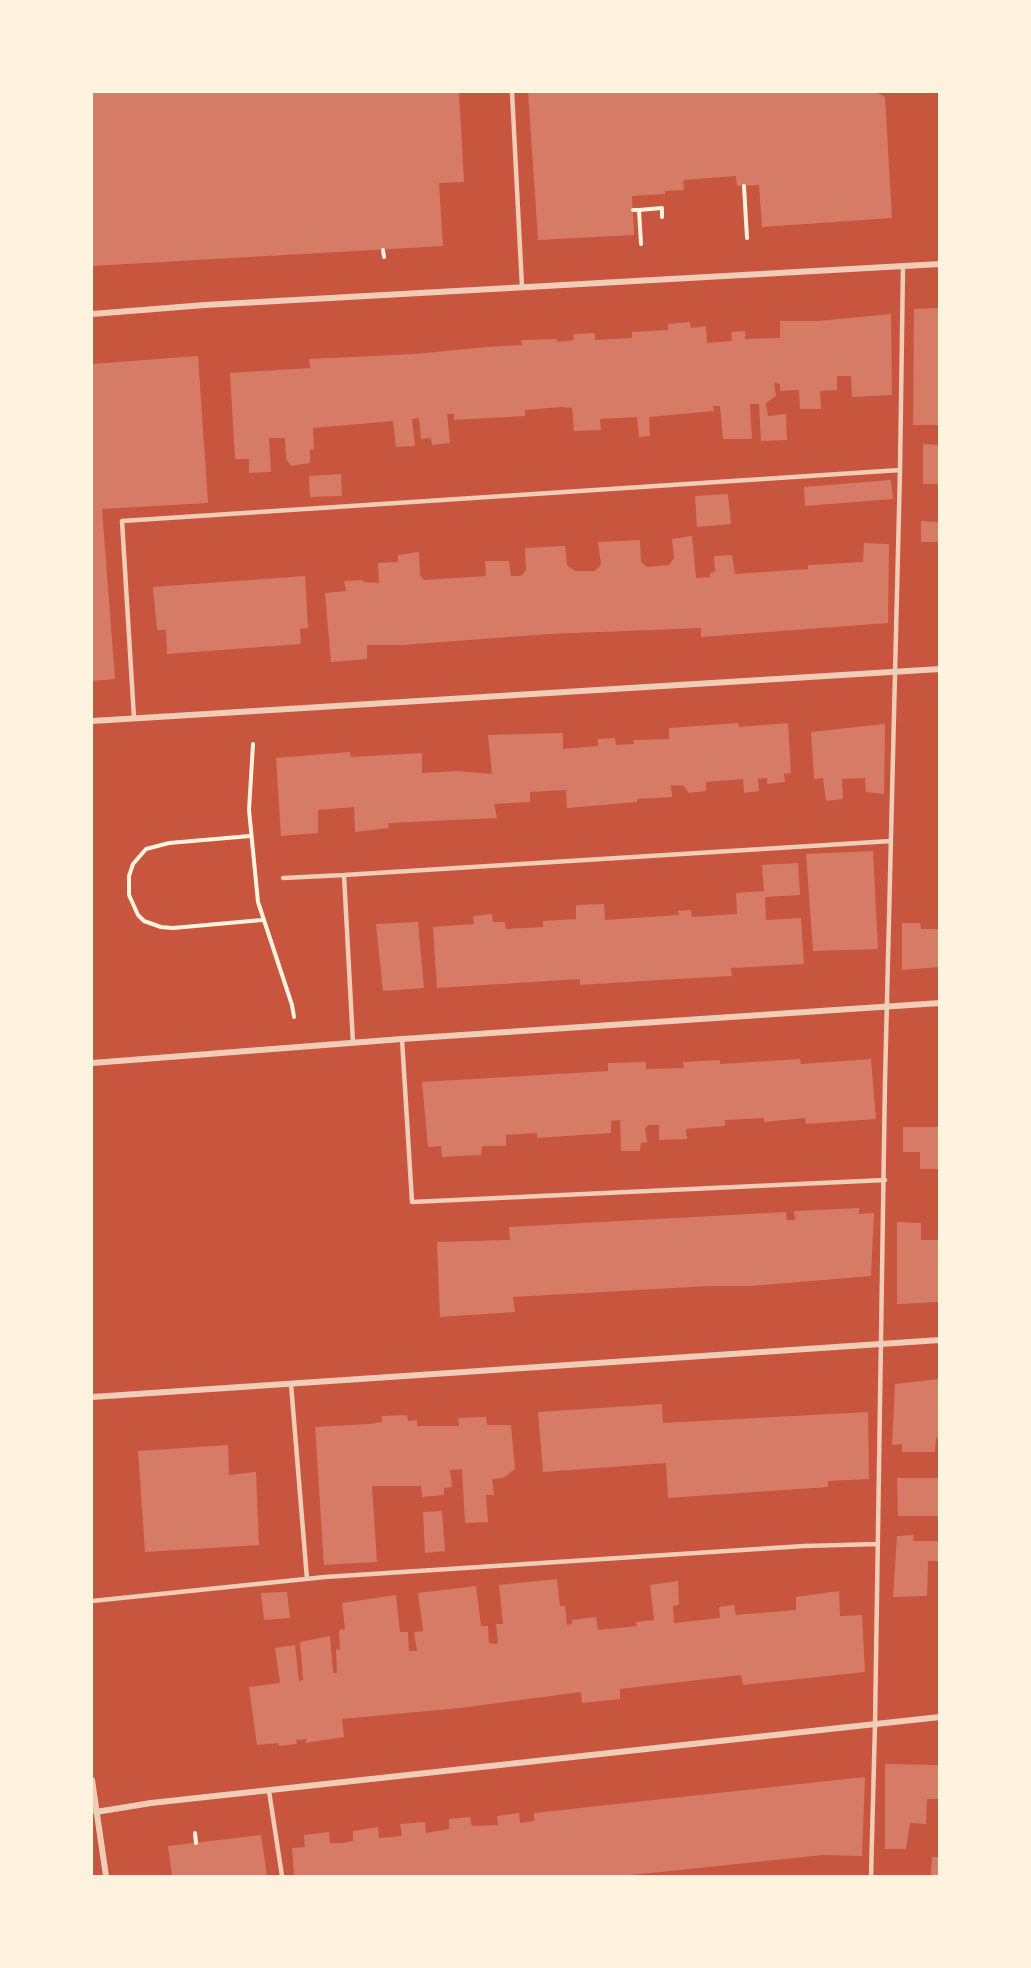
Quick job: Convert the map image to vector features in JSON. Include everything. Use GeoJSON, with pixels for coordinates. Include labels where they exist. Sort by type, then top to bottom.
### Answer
{"type":"FeatureCollection","features":[{"type":"Feature","properties":{"kind":"street"},"geometry":{"type":"LineString","coordinates":[[92,314],[205,305],[939,264]]}},
{"type":"Feature","properties":{"kind":"street"},"geometry":{"type":"LineString","coordinates":[[92,721],[939,669]]}},
{"type":"Feature","properties":{"kind":"street"},"geometry":{"type":"LineString","coordinates":[[92,1063],[402,1039],[939,1003]]}},
{"type":"Feature","properties":{"kind":"street"},"geometry":{"type":"LineString","coordinates":[[92,1397],[939,1340]]}},
{"type":"Feature","properties":{"kind":"street"},"geometry":{"type":"LineString","coordinates":[[96,1812],[151,1803],[939,1717]]}},
{"type":"Feature","properties":{"kind":"street"},"geometry":{"type":"LineString","coordinates":[[92,1780],[106,1876]]}},
{"type":"Feature","properties":{"kind":"lane"},"geometry":{"type":"LineString","coordinates":[[512,92],[522,287]]}},
{"type":"Feature","properties":{"kind":"lane"},"geometry":{"type":"LineString","coordinates":[[871,1876],[903,265]]}},
{"type":"Feature","properties":{"kind":"lane"},"geometry":{"type":"LineString","coordinates":[[134,718],[122,521],[900,470]]}},
{"type":"Feature","properties":{"kind":"lane"},"geometry":{"type":"LineString","coordinates":[[283,878],[891,841]]}},
{"type":"Feature","properties":{"kind":"lane"},"geometry":{"type":"LineString","coordinates":[[344,875],[354,1043]]}},
{"type":"Feature","properties":{"kind":"lane"},"geometry":{"type":"LineString","coordinates":[[402,1039],[412,1202],[885,1180]]}},
{"type":"Feature","properties":{"kind":"lane"},"geometry":{"type":"LineString","coordinates":[[291,1384],[307,1579]]}},
{"type":"Feature","properties":{"kind":"lane"},"geometry":{"type":"LineString","coordinates":[[92,1601],[307,1579],[804,1546],[878,1545]]}},
{"type":"Feature","properties":{"kind":"lane"},"geometry":{"type":"LineString","coordinates":[[269,1791],[282,1876]]}},
{"type":"Feature","properties":{"kind":"path"},"geometry":{"type":"LineString","coordinates":[[744,186],[747,238]]}},
{"type":"Feature","properties":{"kind":"path"},"geometry":{"type":"LineString","coordinates":[[633,210],[662,208],[662,218]]}},
{"type":"Feature","properties":{"kind":"path"},"geometry":{"type":"LineString","coordinates":[[639,210],[641,244]]}},
{"type":"Feature","properties":{"kind":"path"},"geometry":{"type":"LineString","coordinates":[[383,250],[384,257]]}},
{"type":"Feature","properties":{"kind":"path"},"geometry":{"type":"LineString","coordinates":[[203,832],[203,840]]}},
{"type":"Feature","properties":{"kind":"path"},"geometry":{"type":"LineString","coordinates":[[250,836],[169,843],[146,849],[133,864],[129,876],[129,895],[138,915],[152,924],[173,928],[262,920]]}},
{"type":"Feature","properties":{"kind":"path"},"geometry":{"type":"LineString","coordinates":[[213,925],[214,932]]}},
{"type":"Feature","properties":{"kind":"path"},"geometry":{"type":"LineString","coordinates":[[195,1833],[196,1843]]}},
{"type":"Feature","properties":{"kind":"building"},"geometry":{"type":"Polygon","coordinates":[[[92,92],[459,92],[464,182],[439,183],[443,246],[92,266],[92,92]]]}},
{"type":"Feature","properties":{"kind":"building"},"geometry":{"type":"Polygon","coordinates":[[[528,92],[876,92],[885,97],[892,218],[762,227],[759,185],[737,186],[736,176],[683,180],[684,190],[632,196],[634,235],[538,240],[528,92]]]}},
{"type":"Feature","properties":{"kind":"building"},"geometry":{"type":"Polygon","coordinates":[[[939,308],[939,425],[913,425],[914,309],[939,308]]]}},
{"type":"Feature","properties":{"kind":"building"},"geometry":{"type":"Polygon","coordinates":[[[891,314],[892,395],[852,397],[851,376],[837,376],[837,390],[820,391],[821,409],[800,409],[799,390],[780,391],[780,384],[774,382],[776,396],[766,403],[768,416],[786,414],[787,440],[761,441],[759,404],[750,404],[752,439],[723,439],[720,406],[713,406],[714,411],[649,417],[650,436],[639,437],[637,417],[600,419],[601,430],[574,431],[572,408],[561,407],[525,410],[525,416],[454,420],[454,414],[447,414],[450,443],[432,445],[431,438],[421,439],[419,418],[412,419],[415,446],[396,447],[393,421],[313,428],[314,449],[310,450],[310,463],[291,466],[286,459],[285,438],[269,438],[271,472],[249,473],[249,459],[235,459],[230,373],[310,368],[309,359],[415,354],[522,345],[521,340],[557,339],[558,342],[574,340],[573,334],[595,333],[595,340],[632,338],[632,332],[668,330],[668,324],[690,322],[691,328],[706,326],[707,343],[732,341],[731,332],[745,331],[745,339],[780,338],[780,321],[818,321],[891,314]]]}},
{"type":"Feature","properties":{"kind":"building"},"geometry":{"type":"Polygon","coordinates":[[[198,356],[208,503],[102,509],[115,679],[92,681],[92,364],[198,356]]]}},
{"type":"Feature","properties":{"kind":"building"},"geometry":{"type":"Polygon","coordinates":[[[923,444],[939,445],[939,484],[923,484],[923,444]]]}},
{"type":"Feature","properties":{"kind":"building"},"geometry":{"type":"Polygon","coordinates":[[[341,474],[342,496],[310,497],[309,476],[341,474]]]}},
{"type":"Feature","properties":{"kind":"building"},"geometry":{"type":"Polygon","coordinates":[[[891,480],[893,499],[805,506],[804,487],[891,480]]]}},
{"type":"Feature","properties":{"kind":"building"},"geometry":{"type":"Polygon","coordinates":[[[728,494],[731,524],[697,527],[695,496],[728,494]]]}},
{"type":"Feature","properties":{"kind":"building"},"geometry":{"type":"Polygon","coordinates":[[[921,521],[939,522],[939,542],[921,542],[921,521]]]}},
{"type":"Feature","properties":{"kind":"building"},"geometry":{"type":"Polygon","coordinates":[[[692,536],[696,578],[710,577],[710,573],[715,572],[714,556],[732,555],[735,574],[808,569],[808,565],[863,562],[864,543],[889,544],[888,623],[701,637],[701,628],[367,645],[367,659],[331,662],[325,593],[346,591],[344,581],[363,580],[363,582],[379,583],[378,563],[398,562],[398,555],[419,552],[420,575],[424,580],[486,576],[485,561],[509,561],[511,576],[521,576],[526,570],[525,548],[565,546],[567,565],[575,571],[595,571],[601,564],[598,542],[640,540],[641,562],[647,567],[669,565],[674,558],[672,539],[692,536]]]}},
{"type":"Feature","properties":{"kind":"building"},"geometry":{"type":"Polygon","coordinates":[[[305,576],[308,628],[300,629],[301,644],[167,654],[166,630],[157,630],[153,587],[305,576]]]}},
{"type":"Feature","properties":{"kind":"building"},"geometry":{"type":"Polygon","coordinates":[[[738,723],[739,727],[788,723],[791,773],[784,774],[785,782],[767,784],[767,778],[758,779],[759,791],[744,793],[743,779],[706,782],[706,791],[689,793],[684,786],[671,785],[672,797],[567,808],[566,790],[530,792],[530,802],[494,804],[497,818],[388,823],[389,828],[355,832],[354,807],[318,810],[318,833],[281,836],[276,758],[350,752],[351,757],[422,753],[422,773],[457,771],[492,774],[488,735],[563,733],[563,749],[598,746],[598,739],[615,738],[616,745],[634,744],[633,740],[669,739],[669,728],[738,723]]]}},
{"type":"Feature","properties":{"kind":"building"},"geometry":{"type":"Polygon","coordinates":[[[885,724],[884,794],[866,792],[865,778],[842,779],[843,799],[826,801],[823,778],[814,779],[811,732],[885,724]]]}},
{"type":"Feature","properties":{"kind":"building"},"geometry":{"type":"Polygon","coordinates":[[[873,851],[878,949],[813,951],[806,854],[873,851]]]}},
{"type":"Feature","properties":{"kind":"building"},"geometry":{"type":"Polygon","coordinates":[[[798,863],[800,895],[765,897],[766,920],[801,918],[804,964],[731,968],[732,976],[580,985],[580,979],[437,988],[433,927],[474,924],[473,916],[492,914],[493,922],[505,922],[506,929],[543,927],[543,921],[576,919],[576,905],[604,904],[605,920],[679,915],[678,911],[691,910],[692,917],[737,914],[736,893],[764,891],[762,865],[798,863]]]}},
{"type":"Feature","properties":{"kind":"building"},"geometry":{"type":"Polygon","coordinates":[[[418,922],[424,988],[383,991],[376,924],[418,922]]]}},
{"type":"Feature","properties":{"kind":"building"},"geometry":{"type":"Polygon","coordinates":[[[902,923],[920,923],[921,929],[939,929],[939,967],[902,970],[902,923]]]}},
{"type":"Feature","properties":{"kind":"building"},"geometry":{"type":"Polygon","coordinates":[[[800,1059],[801,1064],[871,1059],[876,1119],[806,1124],[805,1118],[764,1122],[764,1118],[725,1120],[725,1126],[686,1129],[687,1139],[659,1140],[659,1125],[648,1125],[645,1128],[647,1142],[641,1143],[640,1151],[621,1151],[620,1120],[611,1121],[611,1133],[537,1138],[537,1133],[506,1135],[506,1146],[482,1146],[481,1155],[442,1157],[441,1146],[428,1147],[422,1082],[608,1071],[608,1063],[646,1062],[646,1069],[684,1068],[683,1062],[720,1060],[720,1064],[800,1059]]]}},
{"type":"Feature","properties":{"kind":"building"},"geometry":{"type":"Polygon","coordinates":[[[903,1127],[939,1127],[939,1169],[920,1169],[920,1152],[903,1152],[903,1127]]]}},
{"type":"Feature","properties":{"kind":"building"},"geometry":{"type":"Polygon","coordinates":[[[859,1208],[859,1214],[874,1213],[871,1276],[750,1286],[710,1286],[513,1297],[515,1312],[440,1317],[437,1242],[510,1240],[509,1227],[786,1212],[787,1220],[795,1220],[794,1211],[859,1208]]]}},
{"type":"Feature","properties":{"kind":"building"},"geometry":{"type":"Polygon","coordinates":[[[897,1222],[921,1223],[921,1240],[939,1240],[939,1302],[897,1304],[897,1222]]]}},
{"type":"Feature","properties":{"kind":"building"},"geometry":{"type":"Polygon","coordinates":[[[939,1379],[939,1438],[936,1438],[935,1452],[902,1452],[902,1444],[892,1445],[895,1384],[939,1379]]]}},
{"type":"Feature","properties":{"kind":"building"},"geometry":{"type":"Polygon","coordinates":[[[662,1404],[663,1423],[868,1412],[869,1479],[828,1481],[828,1487],[668,1498],[666,1463],[543,1472],[538,1412],[662,1404]]]}},
{"type":"Feature","properties":{"kind":"building"},"geometry":{"type":"Polygon","coordinates":[[[407,1415],[408,1421],[417,1420],[417,1426],[459,1426],[458,1418],[486,1417],[487,1425],[511,1425],[515,1469],[503,1478],[492,1479],[494,1495],[486,1495],[488,1522],[465,1523],[462,1469],[450,1470],[452,1487],[444,1488],[444,1495],[422,1497],[421,1486],[372,1486],[377,1562],[324,1565],[315,1427],[369,1424],[382,1422],[382,1416],[407,1415]]]}},
{"type":"Feature","properties":{"kind":"building"},"geometry":{"type":"Polygon","coordinates":[[[228,1445],[229,1475],[256,1472],[259,1545],[145,1552],[138,1451],[228,1445]]]}},
{"type":"Feature","properties":{"kind":"building"},"geometry":{"type":"Polygon","coordinates":[[[897,1478],[939,1478],[939,1516],[898,1516],[897,1478]]]}},
{"type":"Feature","properties":{"kind":"building"},"geometry":{"type":"Polygon","coordinates":[[[442,1511],[445,1551],[425,1553],[423,1512],[442,1511]]]}},
{"type":"Feature","properties":{"kind":"building"},"geometry":{"type":"Polygon","coordinates":[[[914,1535],[913,1541],[939,1541],[939,1561],[928,1561],[927,1596],[893,1597],[897,1536],[914,1535]]]}},
{"type":"Feature","properties":{"kind":"building"},"geometry":{"type":"Polygon","coordinates":[[[557,1579],[560,1606],[565,1606],[567,1625],[572,1624],[572,1620],[596,1617],[598,1630],[637,1626],[636,1622],[654,1620],[650,1585],[678,1581],[679,1605],[673,1606],[674,1623],[720,1618],[719,1607],[734,1605],[736,1615],[796,1610],[796,1597],[839,1591],[840,1616],[862,1615],[865,1672],[743,1685],[741,1675],[620,1689],[620,1699],[582,1703],[581,1692],[460,1708],[342,1719],[344,1737],[305,1743],[307,1739],[296,1740],[297,1744],[279,1746],[278,1743],[257,1745],[249,1687],[280,1683],[275,1648],[295,1645],[299,1681],[303,1680],[300,1642],[330,1636],[333,1673],[337,1673],[336,1649],[340,1650],[339,1630],[345,1629],[342,1603],[396,1595],[400,1632],[408,1632],[409,1651],[417,1651],[414,1632],[423,1631],[418,1593],[476,1586],[481,1626],[488,1626],[489,1643],[494,1644],[498,1643],[496,1624],[503,1624],[499,1585],[557,1579]]]}},
{"type":"Feature","properties":{"kind":"building"},"geometry":{"type":"Polygon","coordinates":[[[287,1592],[290,1618],[264,1620],[261,1593],[287,1592]]]}},
{"type":"Feature","properties":{"kind":"building"},"geometry":{"type":"Polygon","coordinates":[[[885,1764],[939,1765],[939,1799],[927,1799],[926,1824],[910,1823],[906,1849],[885,1849],[885,1764]]]}},
{"type":"Feature","properties":{"kind":"building"},"geometry":{"type":"Polygon","coordinates":[[[865,1777],[862,1856],[823,1855],[622,1876],[294,1876],[292,1848],[305,1847],[304,1835],[329,1832],[330,1843],[342,1843],[353,1841],[353,1831],[378,1827],[379,1838],[402,1836],[400,1824],[425,1822],[426,1833],[449,1829],[449,1819],[470,1817],[472,1826],[498,1825],[497,1816],[519,1813],[520,1823],[534,1821],[534,1813],[865,1777]]]}},
{"type":"Feature","properties":{"kind":"building"},"geometry":{"type":"Polygon","coordinates":[[[261,1835],[267,1876],[172,1876],[168,1846],[261,1835]]]}},
{"type":"Feature","properties":{"kind":"building"},"geometry":{"type":"Polygon","coordinates":[[[932,1857],[939,1857],[939,1876],[931,1876],[932,1857]]]}}]}
